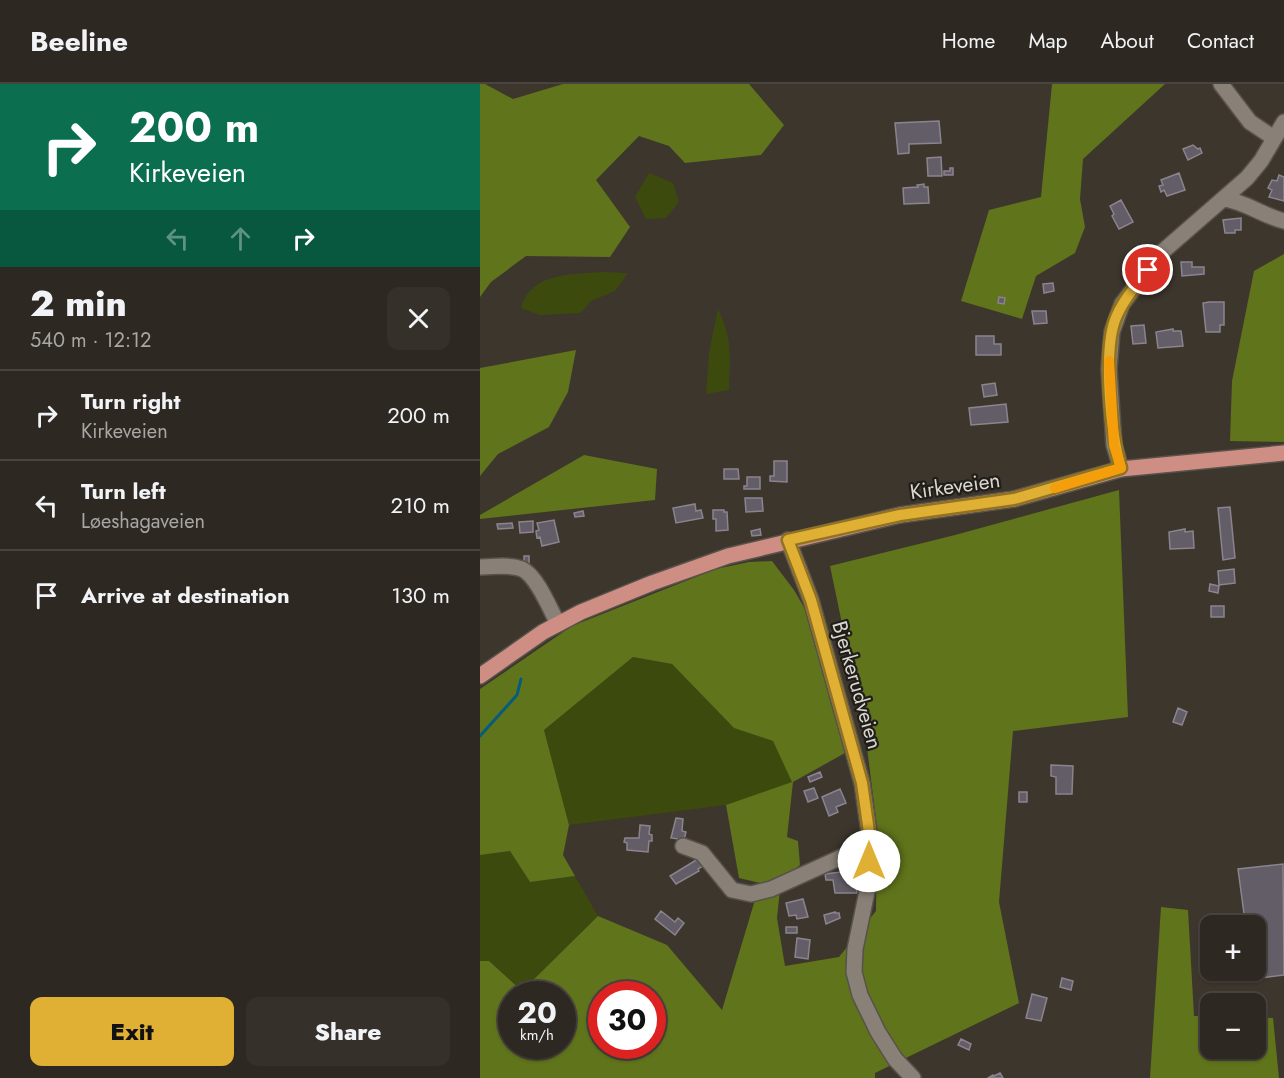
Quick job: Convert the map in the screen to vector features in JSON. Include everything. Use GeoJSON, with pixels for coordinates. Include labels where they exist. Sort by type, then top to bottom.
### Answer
{"type":"FeatureCollection","features":[{"type":"Feature","properties":{"kind":"main road","name":"Kirkeveien"},"geometry":{"type":"LineString","coordinates":[[480,676],[525,643],[558,624],[613,599],[728,556],[900,515],[1014,499],[1121,468],[1284,453]]}},
{"type":"Feature","properties":{"kind":"street"},"geometry":{"type":"LineString","coordinates":[[1221,84],[1250,122],[1274,138]]}},
{"type":"Feature","properties":{"kind":"street"},"geometry":{"type":"LineString","coordinates":[[1121,468],[1114,445],[1109,369],[1114,321],[1122,304],[1161,253],[1247,178],[1261,161],[1284,122]]}},
{"type":"Feature","properties":{"kind":"street"},"geometry":{"type":"LineString","coordinates":[[1225,199],[1236,201],[1284,221]]}},
{"type":"Feature","properties":{"kind":"street","name":"Bjerkerudveien"},"geometry":{"type":"LineString","coordinates":[[788,540],[811,600],[862,783],[869,832],[870,877],[855,949],[854,972],[860,995],[878,1032],[894,1059],[913,1078]]}},
{"type":"Feature","properties":{"kind":"street"},"geometry":{"type":"LineString","coordinates":[[480,567],[509,566],[523,570],[531,576],[558,624]]}},
{"type":"Feature","properties":{"kind":"street"},"geometry":{"type":"LineString","coordinates":[[683,846],[702,853],[732,890],[751,894],[771,889],[868,845]]}},
{"type":"Feature","properties":{"kind":"green space"},"geometry":{"type":"Polygon","coordinates":[[[480,84],[485,84],[513,99],[563,84],[749,84],[784,125],[761,155],[685,163],[669,146],[639,136],[596,180],[630,227],[610,257],[526,256],[491,282],[480,297],[480,84]]]}},
{"type":"Feature","properties":{"kind":"green space"},"geometry":{"type":"Polygon","coordinates":[[[1052,84],[1165,84],[1083,159],[1080,199],[1085,227],[1075,253],[1036,276],[1022,319],[961,301],[989,210],[1041,197],[1052,84]]]}},
{"type":"Feature","properties":{"kind":"green space"},"geometry":{"type":"Polygon","coordinates":[[[649,173],[673,183],[679,202],[666,218],[646,219],[635,197],[649,173]]]}},
{"type":"Feature","properties":{"kind":"green space"},"geometry":{"type":"Polygon","coordinates":[[[1284,254],[1284,442],[1230,441],[1232,381],[1254,271],[1284,254]]]}},
{"type":"Feature","properties":{"kind":"green space"},"geometry":{"type":"Polygon","coordinates":[[[628,273],[615,291],[591,301],[581,313],[540,315],[521,308],[526,296],[544,281],[567,275],[628,273]]]}},
{"type":"Feature","properties":{"kind":"green space"},"geometry":{"type":"Polygon","coordinates":[[[718,309],[728,339],[729,390],[706,394],[709,352],[718,309]]]}},
{"type":"Feature","properties":{"kind":"green space"},"geometry":{"type":"Polygon","coordinates":[[[576,350],[568,392],[549,427],[498,454],[480,476],[480,368],[576,350]]]}},
{"type":"Feature","properties":{"kind":"green space"},"geometry":{"type":"Polygon","coordinates":[[[584,455],[657,469],[655,500],[480,519],[480,515],[584,455]]]}},
{"type":"Feature","properties":{"kind":"green space"},"geometry":{"type":"Polygon","coordinates":[[[1119,490],[1128,717],[1013,731],[999,902],[1019,1003],[875,1073],[875,1078],[480,1078],[480,961],[489,961],[511,981],[498,981],[498,1059],[576,1059],[576,981],[532,981],[598,916],[667,945],[722,1010],[760,883],[739,878],[726,805],[792,782],[773,741],[734,728],[672,664],[633,657],[544,730],[569,825],[563,855],[575,876],[530,882],[510,851],[480,855],[480,689],[572,626],[716,569],[749,562],[772,561],[794,590],[812,621],[845,753],[793,782],[787,837],[798,841],[800,865],[781,880],[777,918],[785,966],[839,957],[876,911],[877,828],[866,739],[830,566],[955,535],[1119,490]]]}},
{"type":"Feature","properties":{"kind":"green space"},"geometry":{"type":"Polygon","coordinates":[[[633,657],[672,664],[734,728],[773,741],[793,782],[726,805],[569,825],[544,730],[633,657]]]}},
{"type":"Feature","properties":{"kind":"green space"},"geometry":{"type":"Polygon","coordinates":[[[510,851],[530,882],[575,876],[598,916],[532,981],[511,981],[489,961],[480,961],[480,855],[510,851]]]}},
{"type":"Feature","properties":{"kind":"green space"},"geometry":{"type":"Polygon","coordinates":[[[1161,907],[1188,910],[1194,1016],[1200,1016],[1200,1059],[1266,1059],[1266,1018],[1273,1018],[1279,1078],[1150,1078],[1161,907]]]}},
{"type":"Feature","properties":{"kind":"building"},"geometry":{"type":"Polygon","coordinates":[[[939,121],[941,143],[909,144],[909,153],[898,154],[895,123],[939,121]]]}},
{"type":"Feature","properties":{"kind":"building"},"geometry":{"type":"Polygon","coordinates":[[[1193,145],[1200,148],[1202,153],[1188,160],[1183,149],[1193,145]]]}},
{"type":"Feature","properties":{"kind":"building"},"geometry":{"type":"Polygon","coordinates":[[[941,157],[942,176],[928,176],[927,158],[941,157]]]}},
{"type":"Feature","properties":{"kind":"building"},"geometry":{"type":"Polygon","coordinates":[[[950,168],[953,168],[953,175],[944,175],[944,171],[950,171],[950,168]]]}},
{"type":"Feature","properties":{"kind":"building"},"geometry":{"type":"Polygon","coordinates":[[[1179,173],[1185,190],[1167,196],[1164,190],[1161,192],[1159,186],[1163,185],[1161,180],[1179,173]]]}},
{"type":"Feature","properties":{"kind":"building"},"geometry":{"type":"Polygon","coordinates":[[[1279,175],[1284,177],[1284,201],[1269,197],[1272,190],[1268,188],[1272,180],[1277,181],[1279,175]]]}},
{"type":"Feature","properties":{"kind":"building"},"geometry":{"type":"Polygon","coordinates":[[[924,184],[924,187],[928,187],[929,203],[904,204],[903,188],[918,187],[917,185],[924,184]]]}},
{"type":"Feature","properties":{"kind":"building"},"geometry":{"type":"Polygon","coordinates":[[[1121,200],[1133,222],[1119,229],[1110,206],[1121,200]]]}},
{"type":"Feature","properties":{"kind":"building"},"geometry":{"type":"Polygon","coordinates":[[[1241,218],[1241,230],[1235,230],[1235,233],[1225,233],[1223,220],[1241,218]]]}},
{"type":"Feature","properties":{"kind":"building"},"geometry":{"type":"Polygon","coordinates":[[[1181,262],[1192,262],[1192,267],[1204,267],[1204,274],[1182,276],[1181,262]]]}},
{"type":"Feature","properties":{"kind":"building"},"geometry":{"type":"Polygon","coordinates":[[[1053,283],[1054,291],[1044,293],[1043,284],[1053,283]]]}},
{"type":"Feature","properties":{"kind":"building"},"geometry":{"type":"Polygon","coordinates":[[[999,297],[1005,298],[1004,304],[998,303],[999,297]]]}},
{"type":"Feature","properties":{"kind":"building"},"geometry":{"type":"Polygon","coordinates":[[[1224,302],[1224,325],[1220,325],[1220,332],[1206,332],[1203,303],[1224,302]]]}},
{"type":"Feature","properties":{"kind":"building"},"geometry":{"type":"Polygon","coordinates":[[[1032,311],[1046,311],[1047,323],[1034,324],[1032,311]]]}},
{"type":"Feature","properties":{"kind":"building"},"geometry":{"type":"Polygon","coordinates":[[[1144,325],[1146,343],[1133,344],[1131,326],[1144,325]]]}},
{"type":"Feature","properties":{"kind":"building"},"geometry":{"type":"Polygon","coordinates":[[[1173,329],[1173,331],[1181,331],[1183,346],[1158,348],[1156,332],[1173,329]]]}},
{"type":"Feature","properties":{"kind":"building"},"geometry":{"type":"Polygon","coordinates":[[[976,336],[994,336],[994,344],[1001,344],[1001,355],[976,355],[976,336]]]}},
{"type":"Feature","properties":{"kind":"building"},"geometry":{"type":"Polygon","coordinates":[[[995,383],[997,395],[984,397],[982,385],[995,383]]]}},
{"type":"Feature","properties":{"kind":"building"},"geometry":{"type":"Polygon","coordinates":[[[1006,404],[1008,422],[971,425],[969,408],[1006,404]]]}},
{"type":"Feature","properties":{"kind":"building"},"geometry":{"type":"Polygon","coordinates":[[[774,461],[787,461],[787,482],[770,481],[770,476],[774,476],[774,461]]]}},
{"type":"Feature","properties":{"kind":"building"},"geometry":{"type":"Polygon","coordinates":[[[724,469],[738,469],[739,479],[724,479],[724,469]]]}},
{"type":"Feature","properties":{"kind":"building"},"geometry":{"type":"Polygon","coordinates":[[[747,477],[760,477],[760,489],[744,489],[744,486],[747,486],[747,477]]]}},
{"type":"Feature","properties":{"kind":"building"},"geometry":{"type":"Polygon","coordinates":[[[745,498],[762,498],[763,511],[746,512],[745,498]]]}},
{"type":"Feature","properties":{"kind":"building"},"geometry":{"type":"Polygon","coordinates":[[[695,504],[696,511],[701,510],[703,518],[676,523],[673,508],[695,504]]]}},
{"type":"Feature","properties":{"kind":"building"},"geometry":{"type":"Polygon","coordinates":[[[1230,507],[1235,558],[1223,560],[1218,508],[1230,507]]]}},
{"type":"Feature","properties":{"kind":"building"},"geometry":{"type":"Polygon","coordinates":[[[713,510],[727,512],[728,530],[716,531],[713,510]]]}},
{"type":"Feature","properties":{"kind":"building"},"geometry":{"type":"Polygon","coordinates":[[[583,511],[584,516],[575,517],[574,513],[583,511]]]}},
{"type":"Feature","properties":{"kind":"building"},"geometry":{"type":"Polygon","coordinates":[[[554,520],[559,542],[542,546],[540,537],[537,538],[536,531],[539,530],[537,523],[554,520]]]}},
{"type":"Feature","properties":{"kind":"building"},"geometry":{"type":"Polygon","coordinates":[[[533,521],[533,532],[520,533],[519,522],[533,521]]]}},
{"type":"Feature","properties":{"kind":"building"},"geometry":{"type":"Polygon","coordinates":[[[512,523],[513,528],[498,529],[497,524],[512,523]]]}},
{"type":"Feature","properties":{"kind":"building"},"geometry":{"type":"Polygon","coordinates":[[[760,529],[761,535],[752,536],[751,531],[760,529]]]}},
{"type":"Feature","properties":{"kind":"building"},"geometry":{"type":"Polygon","coordinates":[[[1185,529],[1185,532],[1193,531],[1194,548],[1170,549],[1169,532],[1185,529]]]}},
{"type":"Feature","properties":{"kind":"building"},"geometry":{"type":"Polygon","coordinates":[[[524,556],[529,556],[529,566],[524,566],[524,556]]]}},
{"type":"Feature","properties":{"kind":"building"},"geometry":{"type":"Polygon","coordinates":[[[1234,569],[1235,583],[1219,585],[1218,571],[1234,569]]]}},
{"type":"Feature","properties":{"kind":"building"},"geometry":{"type":"Polygon","coordinates":[[[1210,584],[1219,586],[1218,593],[1209,591],[1210,584]]]}},
{"type":"Feature","properties":{"kind":"building"},"geometry":{"type":"Polygon","coordinates":[[[1211,606],[1224,606],[1224,617],[1211,617],[1211,606]]]}},
{"type":"Feature","properties":{"kind":"building"},"geometry":{"type":"Polygon","coordinates":[[[1178,708],[1187,712],[1182,725],[1173,722],[1178,708]]]}},
{"type":"Feature","properties":{"kind":"building"},"geometry":{"type":"Polygon","coordinates":[[[1051,765],[1073,766],[1072,794],[1056,794],[1056,777],[1051,776],[1051,765]]]}},
{"type":"Feature","properties":{"kind":"building"},"geometry":{"type":"Polygon","coordinates":[[[820,772],[822,777],[810,782],[808,777],[820,772]]]}},
{"type":"Feature","properties":{"kind":"building"},"geometry":{"type":"Polygon","coordinates":[[[814,788],[818,798],[808,802],[804,791],[814,788]]]}},
{"type":"Feature","properties":{"kind":"building"},"geometry":{"type":"Polygon","coordinates":[[[840,789],[846,803],[836,807],[838,812],[829,816],[822,797],[840,789]]]}},
{"type":"Feature","properties":{"kind":"building"},"geometry":{"type":"Polygon","coordinates":[[[1019,792],[1027,792],[1027,802],[1019,802],[1019,792]]]}},
{"type":"Feature","properties":{"kind":"building"},"geometry":{"type":"Polygon","coordinates":[[[676,818],[683,819],[682,831],[686,832],[684,840],[671,838],[676,818]]]}},
{"type":"Feature","properties":{"kind":"building"},"geometry":{"type":"Polygon","coordinates":[[[640,825],[650,826],[649,834],[652,835],[652,841],[649,841],[648,852],[627,850],[625,838],[639,838],[640,825]]]}},
{"type":"Feature","properties":{"kind":"building"},"geometry":{"type":"Polygon","coordinates":[[[701,857],[706,864],[698,869],[699,871],[676,884],[670,876],[701,857]]]}},
{"type":"Feature","properties":{"kind":"building"},"geometry":{"type":"Polygon","coordinates":[[[1283,864],[1284,975],[1266,977],[1266,915],[1244,915],[1238,869],[1283,864]]]}},
{"type":"Feature","properties":{"kind":"building"},"geometry":{"type":"Polygon","coordinates":[[[849,871],[850,880],[858,881],[857,893],[835,893],[833,880],[826,880],[825,874],[849,871]]]}},
{"type":"Feature","properties":{"kind":"building"},"geometry":{"type":"Polygon","coordinates":[[[803,899],[808,917],[797,919],[796,915],[789,916],[786,903],[803,899]]]}},
{"type":"Feature","properties":{"kind":"building"},"geometry":{"type":"Polygon","coordinates":[[[661,911],[675,922],[678,918],[684,923],[675,935],[655,919],[661,911]]]}},
{"type":"Feature","properties":{"kind":"building"},"geometry":{"type":"Polygon","coordinates":[[[839,913],[840,918],[826,924],[824,915],[839,913]]]}},
{"type":"Feature","properties":{"kind":"building"},"geometry":{"type":"Polygon","coordinates":[[[786,927],[797,927],[797,933],[786,933],[786,927]]]}},
{"type":"Feature","properties":{"kind":"building"},"geometry":{"type":"Polygon","coordinates":[[[797,938],[810,940],[808,959],[795,957],[797,938]]]}},
{"type":"Feature","properties":{"kind":"building"},"geometry":{"type":"Polygon","coordinates":[[[1062,978],[1073,981],[1071,990],[1060,987],[1062,978]]]}},
{"type":"Feature","properties":{"kind":"building"},"geometry":{"type":"Polygon","coordinates":[[[1032,994],[1047,998],[1041,1021],[1026,1018],[1032,994]]]}},
{"type":"Feature","properties":{"kind":"building"},"geometry":{"type":"Polygon","coordinates":[[[961,1039],[971,1044],[969,1050],[958,1045],[961,1039]]]}},
{"type":"Feature","properties":{"kind":"building"},"geometry":{"type":"Polygon","coordinates":[[[1000,1073],[1003,1078],[988,1078],[993,1075],[1000,1073]]]}},
{"type":"Feature","properties":{"kind":"waterway"},"geometry":{"type":"LineString","coordinates":[[480,736],[517,695],[521,679]]}},
{"type":"Feature","properties":{"kind":"slow traffic"},"geometry":{"type":"LineString","coordinates":[[1055,488],[1121,468],[1114,445],[1109,361]]}},
{"type":"Feature","properties":{"kind":"route"},"geometry":{"type":"LineString","coordinates":[[869,861],[869,832],[862,783],[811,600],[788,540],[900,515],[1014,499],[1121,468],[1114,445],[1109,369],[1110,343],[1114,321],[1122,304],[1148,270]]}}]}
